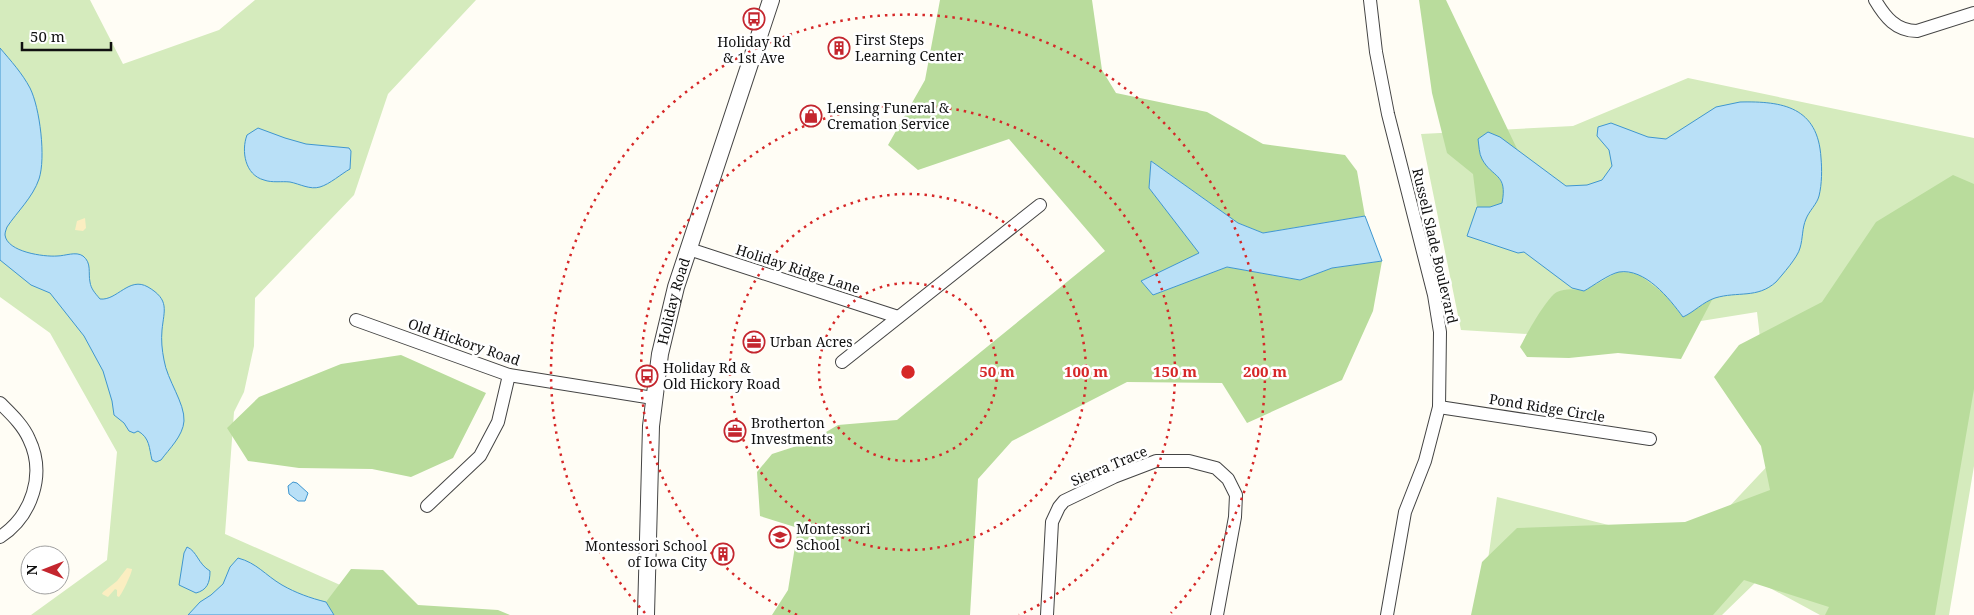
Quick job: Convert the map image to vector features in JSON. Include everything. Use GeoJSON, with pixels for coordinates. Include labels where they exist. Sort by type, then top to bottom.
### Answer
{"type":"FeatureCollection","features":[{"type":"Feature","properties":{"kind":"street","name":"Holiday Road"},"geometry":{"type":"LineString","coordinates":[[646,615],[653,398],[667,320],[770,0]]}},
{"type":"Feature","properties":{"kind":"street","name":"Russell Slade Boulevard"},"geometry":{"type":"LineString","coordinates":[[1370,0],[1376,52],[1388,114],[1434,295],[1440,332],[1440,407],[1425,461],[1405,512],[1387,615]]}},
{"type":"Feature","properties":{"kind":"street"},"geometry":{"type":"LineString","coordinates":[[1875,0],[1893,23],[1909,31],[1917,31],[1974,12]]}},
{"type":"Feature","properties":{"kind":"street"},"geometry":{"type":"LineString","coordinates":[[842,362],[1040,205]]}},
{"type":"Feature","properties":{"kind":"street","name":"Holiday Ridge Lane"},"geometry":{"type":"LineString","coordinates":[[689,249],[898,317]]}},
{"type":"Feature","properties":{"kind":"street","name":"Old Hickory Road"},"geometry":{"type":"LineString","coordinates":[[356,320],[509,375],[653,398]]}},
{"type":"Feature","properties":{"kind":"street"},"geometry":{"type":"LineString","coordinates":[[427,506],[480,456],[498,422],[509,375]]}},
{"type":"Feature","properties":{"kind":"street"},"geometry":{"type":"LineString","coordinates":[[0,403],[21,425],[29,439],[36,467],[35,488],[28,508],[19,522],[0,537]]}},
{"type":"Feature","properties":{"kind":"street","name":"Pond Ridge Circle"},"geometry":{"type":"LineString","coordinates":[[1440,407],[1650,439]]}},
{"type":"Feature","properties":{"kind":"street","name":"Sierra Trace"},"geometry":{"type":"LineString","coordinates":[[1047,615],[1052,522],[1064,501],[1114,477],[1156,461],[1189,461],[1216,468],[1228,479],[1236,495],[1235,518],[1217,615]]}},
{"type":"Feature","properties":{"kind":"green space"},"geometry":{"type":"Polygon","coordinates":[[[0,0],[90,0],[123,64],[219,30],[255,0],[476,0],[388,94],[354,195],[255,298],[254,346],[244,392],[234,412],[225,534],[356,592],[356,615],[31,615],[59,595],[70,595],[70,587],[107,560],[117,452],[50,333],[0,297],[0,0]]]}},
{"type":"Feature","properties":{"kind":"green space"},"geometry":{"type":"Polygon","coordinates":[[[940,0],[1092,0],[1102,70],[1116,93],[1207,112],[1263,144],[1345,155],[1357,171],[1365,216],[1263,233],[1238,223],[1151,161],[1149,188],[1200,253],[1141,281],[1153,295],[1227,267],[1300,280],[1332,268],[1382,261],[1373,311],[1342,380],[1247,423],[1222,383],[1127,382],[1012,441],[978,479],[970,615],[772,615],[788,590],[798,528],[760,516],[757,472],[772,454],[809,442],[838,425],[897,420],[1105,251],[1009,139],[918,170],[888,145],[925,80],[940,0]]]}},
{"type":"Feature","properties":{"kind":"green space"},"geometry":{"type":"Polygon","coordinates":[[[1419,0],[1446,0],[1519,153],[1500,137],[1482,159],[1498,177],[1505,189],[1502,203],[1490,207],[1477,207],[1473,174],[1447,153],[1432,93],[1419,0]]]}},
{"type":"Feature","properties":{"kind":"green space"},"geometry":{"type":"Polygon","coordinates":[[[1688,78],[1974,138],[1974,466],[1949,615],[1820,615],[1757,581],[1722,615],[1480,615],[1497,497],[1692,546],[1774,459],[1757,312],[1595,338],[1461,330],[1421,134],[1573,126],[1688,78]]]}},
{"type":"Feature","properties":{"kind":"green space"},"geometry":{"type":"Polygon","coordinates":[[[1953,175],[1974,184],[1974,389],[1935,615],[1825,615],[1829,607],[1744,580],[1713,615],[1471,615],[1482,562],[1517,528],[1685,522],[1770,490],[1761,446],[1714,377],[1739,345],[1822,302],[1876,222],[1953,175]]]}},
{"type":"Feature","properties":{"kind":"green space"},"geometry":{"type":"Polygon","coordinates":[[[1618,272],[1637,273],[1667,296],[1683,317],[1713,298],[1681,359],[1618,353],[1569,358],[1527,357],[1520,347],[1537,317],[1553,295],[1567,289],[1584,291],[1618,272]]]}},
{"type":"Feature","properties":{"kind":"green space"},"geometry":{"type":"Polygon","coordinates":[[[401,355],[486,393],[453,458],[411,477],[372,469],[299,468],[248,461],[227,428],[259,397],[341,364],[401,355]]]}},
{"type":"Feature","properties":{"kind":"green space"},"geometry":{"type":"Polygon","coordinates":[[[351,569],[383,570],[418,605],[498,610],[510,615],[334,615],[326,602],[351,569]]]}},
{"type":"Feature","properties":{"kind":"sand"},"geometry":{"type":"Polygon","coordinates":[[[85,218],[86,228],[83,231],[75,230],[77,221],[85,218]]]}},
{"type":"Feature","properties":{"kind":"sand"},"geometry":{"type":"Polygon","coordinates":[[[127,568],[132,569],[132,571],[119,597],[115,589],[108,597],[102,594],[117,581],[127,568]]]}},
{"type":"Feature","properties":{"kind":"water"},"geometry":{"type":"Polygon","coordinates":[[[0,48],[20,72],[34,97],[42,146],[39,179],[29,198],[7,227],[5,235],[7,241],[12,246],[35,254],[60,256],[77,254],[83,256],[89,265],[91,287],[100,299],[106,299],[129,286],[141,284],[155,292],[163,301],[163,356],[182,407],[184,421],[181,432],[175,442],[161,460],[156,462],[152,460],[145,437],[138,431],[134,433],[129,431],[124,423],[114,415],[103,371],[84,336],[50,293],[31,285],[0,260],[0,48]]]}},
{"type":"Feature","properties":{"kind":"water"},"geometry":{"type":"Polygon","coordinates":[[[1740,102],[1770,103],[1796,110],[1813,128],[1821,158],[1822,172],[1819,196],[1806,219],[1800,248],[1790,266],[1776,282],[1762,291],[1715,298],[1683,317],[1656,286],[1638,275],[1629,272],[1615,273],[1584,291],[1572,288],[1524,252],[1518,253],[1467,236],[1477,207],[1490,207],[1502,203],[1503,186],[1501,181],[1486,165],[1480,152],[1478,139],[1488,132],[1500,137],[1566,186],[1587,185],[1602,180],[1612,166],[1609,150],[1597,136],[1598,127],[1611,123],[1648,137],[1666,139],[1716,107],[1740,102]]]}},
{"type":"Feature","properties":{"kind":"water"},"geometry":{"type":"Polygon","coordinates":[[[258,128],[306,144],[349,148],[351,151],[350,169],[328,184],[316,188],[290,182],[267,181],[258,177],[252,173],[246,162],[244,148],[247,135],[258,128]]]}},
{"type":"Feature","properties":{"kind":"water"},"geometry":{"type":"Polygon","coordinates":[[[1151,161],[1238,223],[1263,233],[1365,216],[1382,261],[1332,268],[1300,280],[1227,267],[1153,295],[1141,281],[1199,253],[1149,188],[1151,161]]]}},
{"type":"Feature","properties":{"kind":"water"},"geometry":{"type":"Polygon","coordinates":[[[293,482],[297,483],[308,493],[305,501],[298,501],[289,494],[288,486],[293,482]]]}},
{"type":"Feature","properties":{"kind":"water"},"geometry":{"type":"Polygon","coordinates":[[[187,547],[193,551],[210,571],[207,585],[203,590],[196,593],[179,585],[184,553],[187,547]]]}},
{"type":"Feature","properties":{"kind":"water"},"geometry":{"type":"Polygon","coordinates":[[[238,558],[256,566],[287,588],[326,602],[334,615],[188,615],[200,602],[223,584],[230,567],[238,558]]]}},
{"type":"Feature","properties":{"kind":"place","name":"Holiday Rd & 1st Ave"},"geometry":{"type":"Point","coordinates":[754,19]}},
{"type":"Feature","properties":{"kind":"place","name":"First Steps Learning Center"},"geometry":{"type":"Point","coordinates":[839,48]}},
{"type":"Feature","properties":{"kind":"place","name":"Lensing Funeral & Cremation Service"},"geometry":{"type":"Point","coordinates":[811,116]}},
{"type":"Feature","properties":{"kind":"place","name":"Urban Acres"},"geometry":{"type":"Point","coordinates":[754,342]}},
{"type":"Feature","properties":{"kind":"place","name":"Holiday Rd & Old Hickory Road"},"geometry":{"type":"Point","coordinates":[647,376]}},
{"type":"Feature","properties":{"kind":"place","name":"Brotherton Investments"},"geometry":{"type":"Point","coordinates":[735,431]}},
{"type":"Feature","properties":{"kind":"place","name":"Montessori School"},"geometry":{"type":"Point","coordinates":[780,537]}},
{"type":"Feature","properties":{"kind":"place","name":"Montessori School of Iowa City"},"geometry":{"type":"Point","coordinates":[723,554]}}]}
